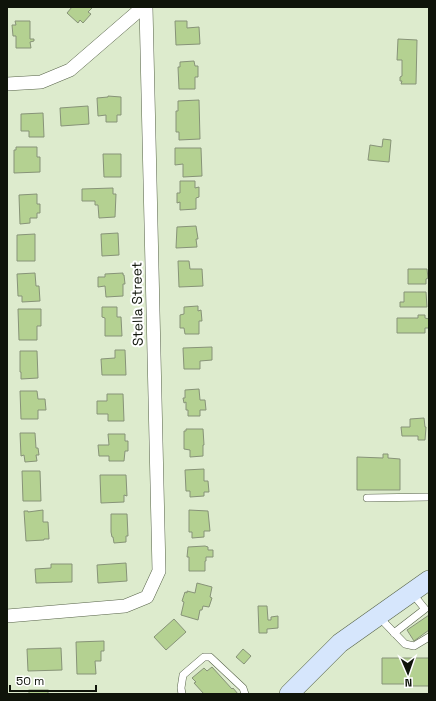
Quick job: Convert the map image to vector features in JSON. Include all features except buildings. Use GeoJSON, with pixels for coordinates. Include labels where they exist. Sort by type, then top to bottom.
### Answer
{"type":"FeatureCollection","features":[{"type":"Feature","properties":{"kind":"main road"},"geometry":{"type":"LineString","coordinates":[[289,694],[340,643],[429,580]]}},
{"type":"Feature","properties":{"kind":"street"},"geometry":{"type":"LineString","coordinates":[[7,84],[41,82],[70,70],[145,7]]}},
{"type":"Feature","properties":{"kind":"street","name":"Stella Street"},"geometry":{"type":"LineString","coordinates":[[7,616],[124,606],[147,597],[159,571],[145,7]]}},
{"type":"Feature","properties":{"kind":"lane"},"geometry":{"type":"LineString","coordinates":[[367,498],[429,497]]}},
{"type":"Feature","properties":{"kind":"lane"},"geometry":{"type":"LineString","coordinates":[[394,633],[413,622],[428,610],[412,592]]}},
{"type":"Feature","properties":{"kind":"lane"},"geometry":{"type":"LineString","coordinates":[[378,616],[405,644],[414,646],[427,638]]}},
{"type":"Feature","properties":{"kind":"lane"},"geometry":{"type":"LineString","coordinates":[[182,694],[181,688],[183,674],[204,657],[210,657],[243,688],[245,694]]}}]}
